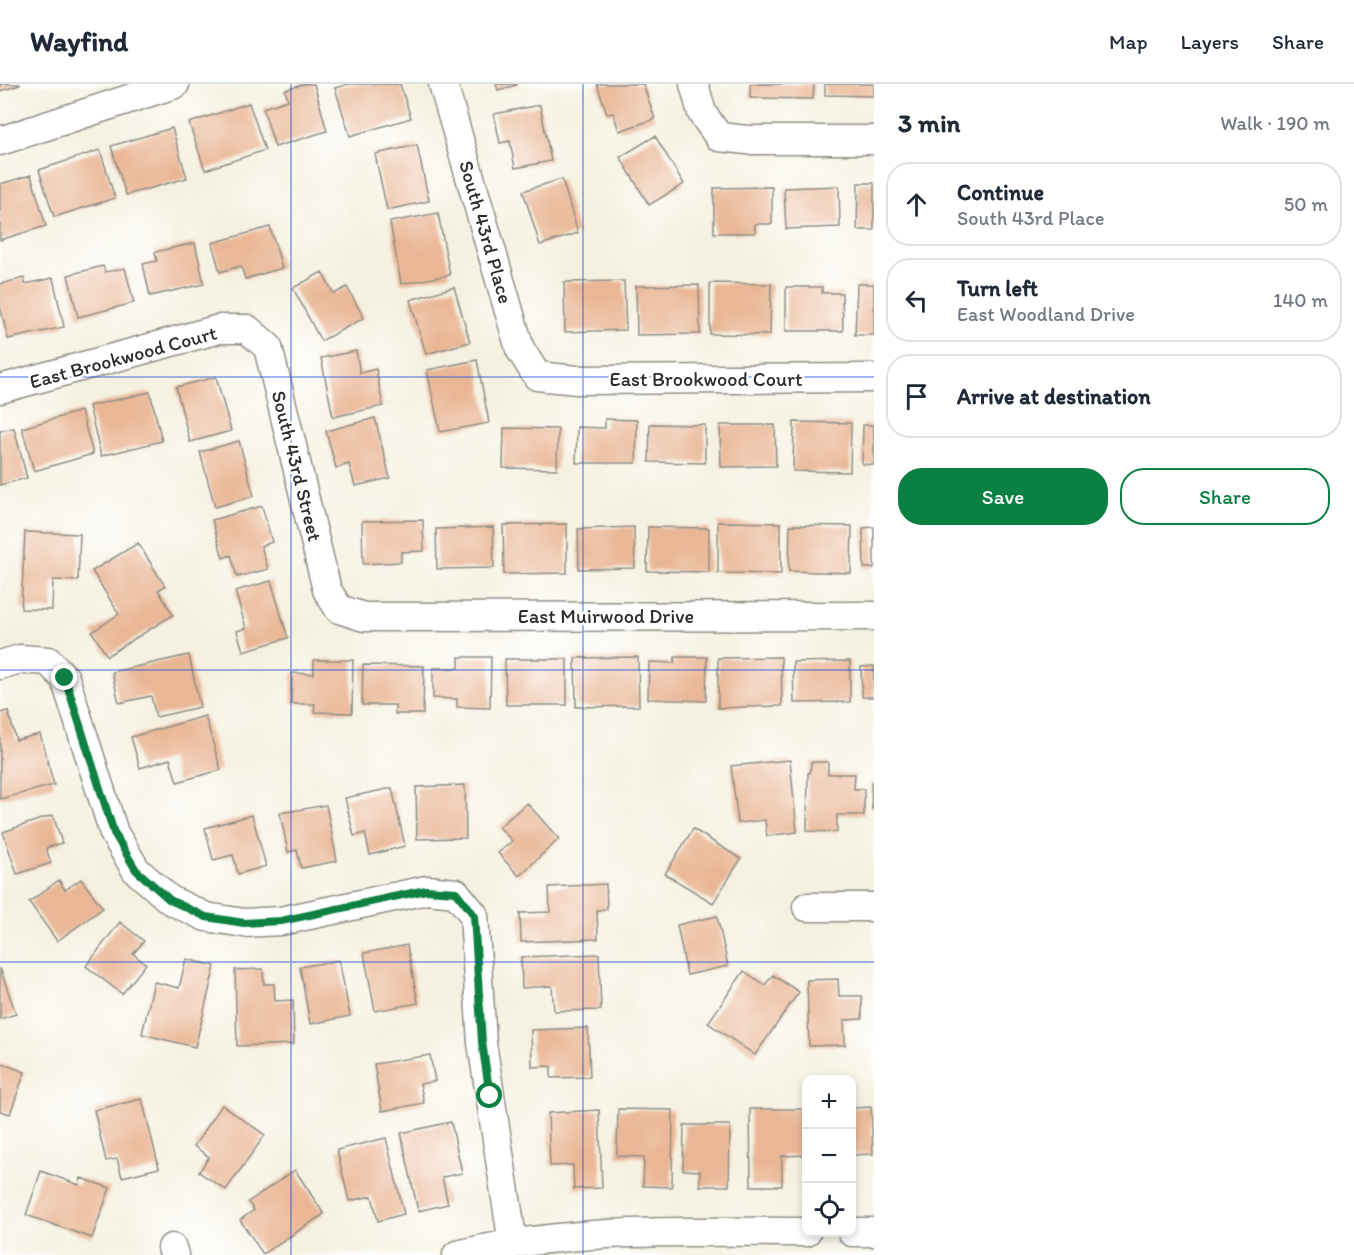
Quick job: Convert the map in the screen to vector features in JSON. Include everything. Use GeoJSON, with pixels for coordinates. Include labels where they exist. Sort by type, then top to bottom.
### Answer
{"type":"FeatureCollection","features":[{"type":"Feature","properties":{"kind":"street"},"geometry":{"type":"LineString","coordinates":[[0,141],[175,84]]}},
{"type":"Feature","properties":{"kind":"street","name":"South 43rd Place"},"geometry":{"type":"LineString","coordinates":[[443,84],[520,349],[537,376]]}},
{"type":"Feature","properties":{"kind":"street"},"geometry":{"type":"LineString","coordinates":[[694,84],[702,113],[719,137],[747,140],[874,140]]}},
{"type":"Feature","properties":{"kind":"street","name":"East Brookwood Court"},"geometry":{"type":"LineString","coordinates":[[0,389],[219,329],[247,329]]}},
{"type":"Feature","properties":{"kind":"street","name":"South 43rd Street"},"geometry":{"type":"LineString","coordinates":[[247,329],[268,347],[327,590],[339,609]]}},
{"type":"Feature","properties":{"kind":"street","name":"East Brookwood Court"},"geometry":{"type":"LineString","coordinates":[[537,376],[577,380],[874,378]]}},
{"type":"Feature","properties":{"kind":"street","name":"East Muirwood Drive"},"geometry":{"type":"LineString","coordinates":[[339,609],[364,617],[874,616]]}},
{"type":"Feature","properties":{"kind":"street"},"geometry":{"type":"LineString","coordinates":[[0,665],[20,659],[48,661],[65,678],[114,833],[136,870],[170,900],[206,917],[244,923],[281,921],[426,890],[456,892],[474,915],[482,1042],[513,1244]]}},
{"type":"Feature","properties":{"kind":"street"},"geometry":{"type":"LineString","coordinates":[[807,907],[874,907]]}},
{"type":"Feature","properties":{"kind":"street"},"geometry":{"type":"LineString","coordinates":[[458,1255],[546,1239],[629,1234],[802,1232]]}},
{"type":"Feature","properties":{"kind":"street"},"geometry":{"type":"LineString","coordinates":[[856,1232],[874,1232]]}},
{"type":"Feature","properties":{"kind":"building"},"geometry":{"type":"Polygon","coordinates":[[[0,84],[20,84],[20,85],[0,91],[0,84]]]}},
{"type":"Feature","properties":{"kind":"building"},"geometry":{"type":"Polygon","coordinates":[[[305,84],[314,84],[327,131],[275,147],[263,108],[288,100],[285,90],[305,84]]]}},
{"type":"Feature","properties":{"kind":"building"},"geometry":{"type":"Polygon","coordinates":[[[348,84],[400,84],[411,118],[350,136],[335,88],[348,84]]]}},
{"type":"Feature","properties":{"kind":"building"},"geometry":{"type":"Polygon","coordinates":[[[496,84],[517,84],[517,85],[498,90],[496,84]]]}},
{"type":"Feature","properties":{"kind":"building"},"geometry":{"type":"Polygon","coordinates":[[[597,84],[643,84],[655,119],[619,131],[613,113],[607,114],[597,84]]]}},
{"type":"Feature","properties":{"kind":"building"},"geometry":{"type":"Polygon","coordinates":[[[750,84],[814,84],[813,99],[750,98],[750,84]]]}},
{"type":"Feature","properties":{"kind":"building"},"geometry":{"type":"Polygon","coordinates":[[[825,84],[874,84],[874,96],[825,95],[825,84]]]}},
{"type":"Feature","properties":{"kind":"building"},"geometry":{"type":"Polygon","coordinates":[[[249,103],[265,150],[205,170],[189,123],[249,103]]]}},
{"type":"Feature","properties":{"kind":"building"},"geometry":{"type":"Polygon","coordinates":[[[540,105],[551,161],[515,168],[510,141],[500,143],[494,114],[540,105]]]}},
{"type":"Feature","properties":{"kind":"building"},"geometry":{"type":"Polygon","coordinates":[[[172,128],[187,178],[126,195],[111,146],[172,128]]]}},
{"type":"Feature","properties":{"kind":"building"},"geometry":{"type":"Polygon","coordinates":[[[655,136],[684,184],[649,205],[620,157],[655,136]]]}},
{"type":"Feature","properties":{"kind":"building"},"geometry":{"type":"Polygon","coordinates":[[[417,145],[429,201],[387,210],[375,154],[417,145]]]}},
{"type":"Feature","properties":{"kind":"building"},"geometry":{"type":"Polygon","coordinates":[[[100,150],[115,198],[54,217],[39,170],[100,150]]]}},
{"type":"Feature","properties":{"kind":"building"},"geometry":{"type":"Polygon","coordinates":[[[31,175],[46,226],[0,240],[0,184],[31,175]]]}},
{"type":"Feature","properties":{"kind":"building"},"geometry":{"type":"Polygon","coordinates":[[[562,179],[578,233],[540,245],[523,191],[562,179]]]}},
{"type":"Feature","properties":{"kind":"building"},"geometry":{"type":"Polygon","coordinates":[[[858,183],[874,183],[874,230],[857,230],[858,183]]]}},
{"type":"Feature","properties":{"kind":"building"},"geometry":{"type":"Polygon","coordinates":[[[839,186],[840,227],[786,229],[784,188],[839,186]]]}},
{"type":"Feature","properties":{"kind":"building"},"geometry":{"type":"Polygon","coordinates":[[[772,187],[772,224],[755,224],[755,233],[714,233],[714,188],[772,187]]]}},
{"type":"Feature","properties":{"kind":"building"},"geometry":{"type":"Polygon","coordinates":[[[438,213],[450,275],[401,284],[390,222],[438,213]]]}},
{"type":"Feature","properties":{"kind":"building"},"geometry":{"type":"Polygon","coordinates":[[[270,227],[282,268],[245,279],[241,266],[220,272],[212,243],[270,227]]]}},
{"type":"Feature","properties":{"kind":"building"},"geometry":{"type":"Polygon","coordinates":[[[195,243],[204,284],[150,296],[143,264],[157,261],[155,252],[195,243]]]}},
{"type":"Feature","properties":{"kind":"building"},"geometry":{"type":"Polygon","coordinates":[[[103,266],[105,272],[125,268],[134,303],[78,317],[68,275],[103,266]]]}},
{"type":"Feature","properties":{"kind":"building"},"geometry":{"type":"Polygon","coordinates":[[[322,272],[334,294],[347,287],[364,318],[321,341],[293,288],[322,272]]]}},
{"type":"Feature","properties":{"kind":"building"},"geometry":{"type":"Polygon","coordinates":[[[24,278],[25,284],[53,278],[64,327],[8,339],[0,306],[0,284],[24,278]]]}},
{"type":"Feature","properties":{"kind":"building"},"geometry":{"type":"Polygon","coordinates":[[[624,281],[626,330],[565,332],[564,282],[624,281]]]}},
{"type":"Feature","properties":{"kind":"building"},"geometry":{"type":"Polygon","coordinates":[[[710,283],[771,284],[770,335],[710,334],[710,283]]]}},
{"type":"Feature","properties":{"kind":"building"},"geometry":{"type":"Polygon","coordinates":[[[857,284],[874,284],[874,335],[855,335],[857,284]]]}},
{"type":"Feature","properties":{"kind":"building"},"geometry":{"type":"Polygon","coordinates":[[[699,285],[700,334],[637,335],[636,286],[699,285]]]}},
{"type":"Feature","properties":{"kind":"building"},"geometry":{"type":"Polygon","coordinates":[[[454,287],[470,342],[426,354],[410,300],[454,287]]]}},
{"type":"Feature","properties":{"kind":"building"},"geometry":{"type":"Polygon","coordinates":[[[786,287],[822,287],[822,293],[842,293],[843,331],[786,331],[786,287]]]}},
{"type":"Feature","properties":{"kind":"building"},"geometry":{"type":"Polygon","coordinates":[[[356,351],[360,373],[376,369],[383,406],[333,417],[321,358],[356,351]]]}},
{"type":"Feature","properties":{"kind":"building"},"geometry":{"type":"Polygon","coordinates":[[[477,360],[489,423],[440,432],[427,370],[477,360]]]}},
{"type":"Feature","properties":{"kind":"building"},"geometry":{"type":"Polygon","coordinates":[[[216,377],[231,431],[190,442],[176,387],[216,377]]]}},
{"type":"Feature","properties":{"kind":"building"},"geometry":{"type":"Polygon","coordinates":[[[150,392],[162,441],[101,456],[89,406],[150,392]]]}},
{"type":"Feature","properties":{"kind":"building"},"geometry":{"type":"Polygon","coordinates":[[[81,411],[93,454],[34,471],[22,428],[81,411]]]}},
{"type":"Feature","properties":{"kind":"building"},"geometry":{"type":"Polygon","coordinates":[[[375,418],[390,478],[355,486],[349,464],[336,468],[326,431],[375,418]]]}},
{"type":"Feature","properties":{"kind":"building"},"geometry":{"type":"Polygon","coordinates":[[[605,419],[637,420],[636,463],[576,463],[577,427],[605,428],[605,419]]]}},
{"type":"Feature","properties":{"kind":"building"},"geometry":{"type":"Polygon","coordinates":[[[794,422],[851,423],[850,472],[793,471],[794,422]]]}},
{"type":"Feature","properties":{"kind":"building"},"geometry":{"type":"Polygon","coordinates":[[[650,424],[705,425],[705,463],[649,462],[650,424]]]}},
{"type":"Feature","properties":{"kind":"building"},"geometry":{"type":"Polygon","coordinates":[[[720,425],[775,425],[776,466],[721,467],[720,425]]]}},
{"type":"Feature","properties":{"kind":"building"},"geometry":{"type":"Polygon","coordinates":[[[863,425],[874,425],[874,465],[862,464],[863,425]]]}},
{"type":"Feature","properties":{"kind":"building"},"geometry":{"type":"Polygon","coordinates":[[[14,428],[27,478],[0,485],[0,431],[14,428]]]}},
{"type":"Feature","properties":{"kind":"building"},"geometry":{"type":"Polygon","coordinates":[[[504,428],[558,429],[557,469],[503,468],[504,428]]]}},
{"type":"Feature","properties":{"kind":"building"},"geometry":{"type":"Polygon","coordinates":[[[239,441],[254,496],[215,507],[200,452],[239,441]]]}},
{"type":"Feature","properties":{"kind":"building"},"geometry":{"type":"Polygon","coordinates":[[[262,506],[272,542],[261,546],[268,569],[237,577],[231,555],[223,558],[212,520],[262,506]]]}},
{"type":"Feature","properties":{"kind":"building"},"geometry":{"type":"Polygon","coordinates":[[[423,520],[424,551],[401,552],[401,562],[363,564],[362,521],[423,520]]]}},
{"type":"Feature","properties":{"kind":"building"},"geometry":{"type":"Polygon","coordinates":[[[718,522],[781,523],[781,574],[718,573],[718,522]]]}},
{"type":"Feature","properties":{"kind":"building"},"geometry":{"type":"Polygon","coordinates":[[[567,524],[567,573],[504,574],[503,525],[567,524]]]}},
{"type":"Feature","properties":{"kind":"building"},"geometry":{"type":"Polygon","coordinates":[[[790,525],[852,526],[851,573],[789,571],[790,525]]]}},
{"type":"Feature","properties":{"kind":"building"},"geometry":{"type":"Polygon","coordinates":[[[493,527],[494,568],[437,569],[436,529],[493,527]]]}},
{"type":"Feature","properties":{"kind":"building"},"geometry":{"type":"Polygon","coordinates":[[[634,527],[635,568],[579,569],[578,529],[634,527]]]}},
{"type":"Feature","properties":{"kind":"building"},"geometry":{"type":"Polygon","coordinates":[[[648,527],[709,528],[709,572],[647,571],[648,527]]]}},
{"type":"Feature","properties":{"kind":"building"},"geometry":{"type":"Polygon","coordinates":[[[874,527],[874,568],[864,568],[863,528],[874,527]]]}},
{"type":"Feature","properties":{"kind":"building"},"geometry":{"type":"Polygon","coordinates":[[[25,532],[80,534],[78,581],[53,580],[52,610],[21,609],[25,532]]]}},
{"type":"Feature","properties":{"kind":"building"},"geometry":{"type":"Polygon","coordinates":[[[138,543],[165,586],[158,590],[173,615],[107,656],[92,632],[119,614],[92,571],[138,543]]]}},
{"type":"Feature","properties":{"kind":"building"},"geometry":{"type":"Polygon","coordinates":[[[271,581],[288,638],[243,651],[237,631],[246,628],[235,591],[271,581]]]}},
{"type":"Feature","properties":{"kind":"building"},"geometry":{"type":"Polygon","coordinates":[[[189,655],[200,707],[156,717],[151,696],[119,703],[112,672],[189,655]]]}},
{"type":"Feature","properties":{"kind":"building"},"geometry":{"type":"Polygon","coordinates":[[[459,657],[491,657],[490,708],[457,707],[457,699],[433,698],[433,668],[459,668],[459,657]]]}},
{"type":"Feature","properties":{"kind":"building"},"geometry":{"type":"Polygon","coordinates":[[[638,657],[639,706],[576,707],[575,658],[638,657]]]}},
{"type":"Feature","properties":{"kind":"building"},"geometry":{"type":"Polygon","coordinates":[[[675,657],[707,657],[706,701],[648,699],[649,662],[674,663],[675,657]]]}},
{"type":"Feature","properties":{"kind":"building"},"geometry":{"type":"Polygon","coordinates":[[[781,657],[782,706],[718,708],[718,658],[781,657]]]}},
{"type":"Feature","properties":{"kind":"building"},"geometry":{"type":"Polygon","coordinates":[[[505,659],[567,659],[567,705],[506,705],[505,659]]]}},
{"type":"Feature","properties":{"kind":"building"},"geometry":{"type":"Polygon","coordinates":[[[314,660],[353,660],[352,713],[314,712],[315,704],[291,704],[292,673],[314,674],[314,660]]]}},
{"type":"Feature","properties":{"kind":"building"},"geometry":{"type":"Polygon","coordinates":[[[850,661],[850,702],[794,703],[793,662],[850,661]]]}},
{"type":"Feature","properties":{"kind":"building"},"geometry":{"type":"Polygon","coordinates":[[[363,665],[424,666],[423,714],[395,714],[395,705],[362,705],[363,665]]]}},
{"type":"Feature","properties":{"kind":"building"},"geometry":{"type":"Polygon","coordinates":[[[874,666],[874,697],[862,697],[861,667],[874,666]]]}},
{"type":"Feature","properties":{"kind":"building"},"geometry":{"type":"Polygon","coordinates":[[[8,711],[16,740],[40,734],[54,785],[0,799],[0,713],[8,711]]]}},
{"type":"Feature","properties":{"kind":"building"},"geometry":{"type":"Polygon","coordinates":[[[205,716],[221,770],[177,782],[170,759],[140,768],[131,737],[205,716]]]}},
{"type":"Feature","properties":{"kind":"building"},"geometry":{"type":"Polygon","coordinates":[[[790,760],[797,832],[767,836],[765,820],[738,823],[731,766],[790,760]]]}},
{"type":"Feature","properties":{"kind":"building"},"geometry":{"type":"Polygon","coordinates":[[[811,762],[828,762],[828,774],[855,774],[854,789],[864,789],[864,815],[837,815],[837,832],[807,831],[808,773],[810,773],[811,762]]]}},
{"type":"Feature","properties":{"kind":"building"},"geometry":{"type":"Polygon","coordinates":[[[871,782],[874,782],[874,808],[872,809],[871,782]]]}},
{"type":"Feature","properties":{"kind":"building"},"geometry":{"type":"Polygon","coordinates":[[[465,785],[466,838],[417,839],[416,787],[465,785]]]}},
{"type":"Feature","properties":{"kind":"building"},"geometry":{"type":"Polygon","coordinates":[[[392,788],[405,846],[370,855],[365,833],[354,836],[345,798],[392,788]]]}},
{"type":"Feature","properties":{"kind":"building"},"geometry":{"type":"Polygon","coordinates":[[[527,803],[559,839],[519,876],[498,853],[512,841],[499,827],[527,803]]]}},
{"type":"Feature","properties":{"kind":"building"},"geometry":{"type":"Polygon","coordinates":[[[326,805],[337,861],[301,868],[297,850],[288,852],[280,813],[326,805]]]}},
{"type":"Feature","properties":{"kind":"building"},"geometry":{"type":"Polygon","coordinates":[[[53,815],[62,843],[46,848],[51,863],[17,874],[3,832],[53,815]]]}},
{"type":"Feature","properties":{"kind":"building"},"geometry":{"type":"Polygon","coordinates":[[[252,815],[266,866],[238,874],[233,855],[213,860],[205,828],[252,815]]]}},
{"type":"Feature","properties":{"kind":"building"},"geometry":{"type":"Polygon","coordinates":[[[693,829],[741,859],[713,903],[665,874],[693,829]]]}},
{"type":"Feature","properties":{"kind":"building"},"geometry":{"type":"Polygon","coordinates":[[[81,879],[103,908],[57,941],[29,902],[59,880],[65,890],[81,879]]]}},
{"type":"Feature","properties":{"kind":"building"},"geometry":{"type":"Polygon","coordinates":[[[606,884],[607,909],[597,910],[598,939],[521,942],[520,913],[550,912],[549,887],[606,884]]]}},
{"type":"Feature","properties":{"kind":"building"},"geometry":{"type":"Polygon","coordinates":[[[717,916],[728,966],[687,975],[677,925],[717,916]]]}},
{"type":"Feature","properties":{"kind":"building"},"geometry":{"type":"Polygon","coordinates":[[[120,922],[144,941],[133,954],[146,964],[122,994],[86,966],[120,922]]]}},
{"type":"Feature","properties":{"kind":"building"},"geometry":{"type":"Polygon","coordinates":[[[407,945],[418,1003],[375,1011],[364,953],[407,945]]]}},
{"type":"Feature","properties":{"kind":"building"},"geometry":{"type":"Polygon","coordinates":[[[599,954],[601,1010],[554,1011],[552,986],[522,988],[521,957],[599,954]]]}},
{"type":"Feature","properties":{"kind":"building"},"geometry":{"type":"Polygon","coordinates":[[[186,959],[215,966],[195,1047],[142,1034],[154,982],[179,988],[186,959]]]}},
{"type":"Feature","properties":{"kind":"building"},"geometry":{"type":"Polygon","coordinates":[[[339,960],[350,1016],[310,1024],[300,967],[339,960]]]}},
{"type":"Feature","properties":{"kind":"building"},"geometry":{"type":"Polygon","coordinates":[[[0,968],[16,1014],[0,1019],[0,968]]]}},
{"type":"Feature","properties":{"kind":"building"},"geometry":{"type":"Polygon","coordinates":[[[263,969],[264,984],[274,984],[275,1001],[293,1000],[294,1044],[237,1046],[235,970],[263,969]]]}},
{"type":"Feature","properties":{"kind":"building"},"geometry":{"type":"Polygon","coordinates":[[[744,971],[765,985],[773,975],[799,992],[755,1055],[708,1023],[744,971]]]}},
{"type":"Feature","properties":{"kind":"building"},"geometry":{"type":"Polygon","coordinates":[[[838,979],[839,996],[862,996],[862,1019],[844,1020],[845,1045],[809,1046],[807,980],[838,979]]]}},
{"type":"Feature","properties":{"kind":"building"},"geometry":{"type":"Polygon","coordinates":[[[588,1028],[590,1077],[551,1078],[551,1066],[532,1067],[531,1030],[588,1028]]]}},
{"type":"Feature","properties":{"kind":"building"},"geometry":{"type":"Polygon","coordinates":[[[430,1055],[435,1081],[420,1084],[424,1103],[382,1111],[374,1064],[430,1055]]]}},
{"type":"Feature","properties":{"kind":"building"},"geometry":{"type":"Polygon","coordinates":[[[0,1063],[25,1072],[10,1114],[0,1111],[0,1063]]]}},
{"type":"Feature","properties":{"kind":"building"},"geometry":{"type":"Polygon","coordinates":[[[142,1099],[159,1168],[122,1177],[117,1159],[106,1161],[94,1110],[142,1099]]]}},
{"type":"Feature","properties":{"kind":"building"},"geometry":{"type":"Polygon","coordinates":[[[222,1105],[265,1135],[226,1190],[199,1172],[209,1157],[194,1146],[222,1105]]]}},
{"type":"Feature","properties":{"kind":"building"},"geometry":{"type":"Polygon","coordinates":[[[871,1107],[873,1154],[856,1155],[856,1108],[871,1107]]]}},
{"type":"Feature","properties":{"kind":"building"},"geometry":{"type":"Polygon","coordinates":[[[618,1109],[673,1110],[672,1187],[643,1186],[644,1157],[617,1156],[618,1109]]]}},
{"type":"Feature","properties":{"kind":"building"},"geometry":{"type":"Polygon","coordinates":[[[750,1109],[802,1109],[802,1155],[782,1156],[782,1186],[751,1186],[750,1109]]]}},
{"type":"Feature","properties":{"kind":"building"},"geometry":{"type":"Polygon","coordinates":[[[599,1110],[602,1188],[574,1189],[573,1165],[550,1166],[548,1113],[599,1110]]]}},
{"type":"Feature","properties":{"kind":"building"},"geometry":{"type":"Polygon","coordinates":[[[451,1122],[462,1173],[442,1177],[448,1204],[418,1211],[401,1133],[451,1122]]]}},
{"type":"Feature","properties":{"kind":"building"},"geometry":{"type":"Polygon","coordinates":[[[684,1125],[730,1125],[729,1186],[700,1186],[700,1171],[683,1170],[684,1125]]]}},
{"type":"Feature","properties":{"kind":"building"},"geometry":{"type":"Polygon","coordinates":[[[386,1138],[404,1214],[378,1221],[372,1196],[349,1201],[337,1150],[386,1138]]]}},
{"type":"Feature","properties":{"kind":"building"},"geometry":{"type":"Polygon","coordinates":[[[295,1170],[324,1214],[263,1254],[240,1220],[254,1210],[248,1202],[295,1170]]]}},
{"type":"Feature","properties":{"kind":"building"},"geometry":{"type":"Polygon","coordinates":[[[41,1171],[79,1185],[81,1178],[110,1188],[92,1238],[26,1215],[41,1171]]]}},
{"type":"Feature","properties":{"kind":"route"},"geometry":{"type":"LineString","coordinates":[[65,678],[114,833],[136,870],[170,900],[206,917],[244,923],[281,921],[426,890],[456,892],[474,915],[477,986],[490,1096]]}}]}
